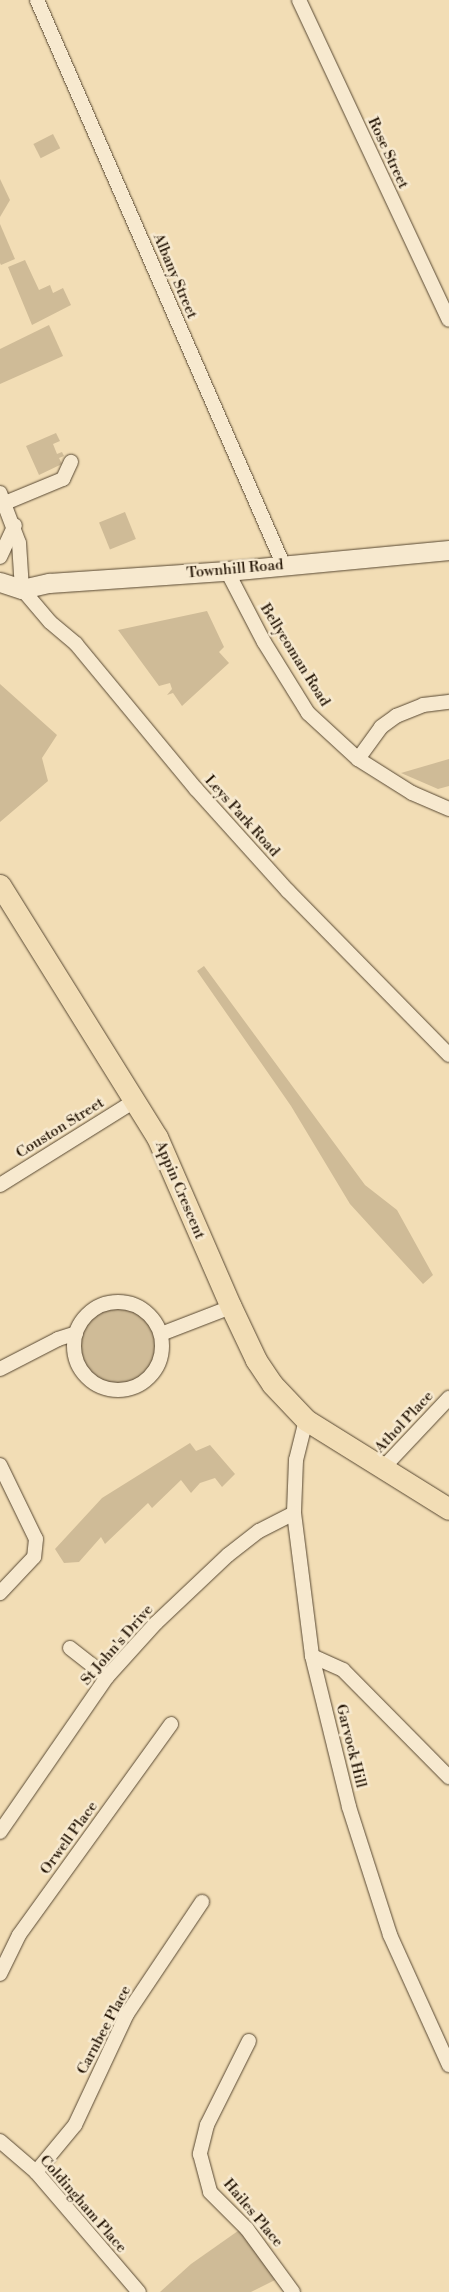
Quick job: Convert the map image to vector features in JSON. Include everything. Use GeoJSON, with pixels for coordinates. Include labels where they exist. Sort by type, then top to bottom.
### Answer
{"type":"FeatureCollection","features":[{"type":"Feature","properties":{"kind":"main road","name":"Appin Crescent"},"geometry":{"type":"LineString","coordinates":[[2,890],[136,1100],[157,1137],[256,1360],[288,1403],[306,1420],[449,1509]]}},
{"type":"Feature","properties":{"kind":"street","name":"Albany Street"},"geometry":{"type":"LineString","coordinates":[[37,0],[283,564]]}},
{"type":"Feature","properties":{"kind":"street","name":"Rose Street"},"geometry":{"type":"LineString","coordinates":[[299,0],[449,320]]}},
{"type":"Feature","properties":{"kind":"street"},"geometry":{"type":"LineString","coordinates":[[0,582],[22,589],[23,565],[14,525],[2,498],[63,479],[71,462]]}},
{"type":"Feature","properties":{"kind":"street"},"geometry":{"type":"LineString","coordinates":[[0,558],[14,525]]}},
{"type":"Feature","properties":{"kind":"street","name":"Townhill Road"},"geometry":{"type":"LineString","coordinates":[[22,589],[48,583],[227,571],[283,564],[449,550]]}},
{"type":"Feature","properties":{"kind":"street","name":"Bellyeoman Road"},"geometry":{"type":"LineString","coordinates":[[227,571],[264,642],[308,713],[358,759],[412,793],[449,809]]}},
{"type":"Feature","properties":{"kind":"street","name":"Leys Park Road"},"geometry":{"type":"LineString","coordinates":[[22,589],[39,610],[76,644],[200,794],[288,891],[449,1055]]}},
{"type":"Feature","properties":{"kind":"street"},"geometry":{"type":"LineString","coordinates":[[358,759],[381,727],[396,716],[423,705],[449,702]]}},
{"type":"Feature","properties":{"kind":"street","name":"Couston Street"},"geometry":{"type":"LineString","coordinates":[[0,1185],[136,1100]]}},
{"type":"Feature","properties":{"kind":"street"},"geometry":{"type":"LineString","coordinates":[[0,1369],[58,1339],[76,1333],[92,1311],[119,1302],[145,1311],[161,1334],[163,1349],[160,1363],[152,1376],[140,1386],[118,1390],[97,1385],[85,1376],[77,1363],[76,1333]]}},
{"type":"Feature","properties":{"kind":"street"},"geometry":{"type":"LineString","coordinates":[[161,1334],[231,1307]]}},
{"type":"Feature","properties":{"kind":"street","name":"Athol Place"},"geometry":{"type":"LineString","coordinates":[[382,1469],[449,1398]]}},
{"type":"Feature","properties":{"kind":"street","name":"Garvock Hill"},"geometry":{"type":"LineString","coordinates":[[306,1420],[296,1460],[294,1513],[312,1656],[349,1807],[390,1935],[449,2065]]}},
{"type":"Feature","properties":{"kind":"street"},"geometry":{"type":"LineString","coordinates":[[0,1465],[36,1539],[34,1557],[0,1593]]}},
{"type":"Feature","properties":{"kind":"street","name":"St John's Drive"},"geometry":{"type":"LineString","coordinates":[[0,1832],[107,1677],[169,1609],[228,1555],[259,1531],[294,1513]]}},
{"type":"Feature","properties":{"kind":"street"},"geometry":{"type":"LineString","coordinates":[[70,1648],[107,1677]]}},
{"type":"Feature","properties":{"kind":"street"},"geometry":{"type":"LineString","coordinates":[[312,1656],[343,1670],[449,1777]]}},
{"type":"Feature","properties":{"kind":"street","name":"Orwell Place"},"geometry":{"type":"LineString","coordinates":[[0,1974],[19,1935],[171,1724]]}},
{"type":"Feature","properties":{"kind":"street","name":"Carnbee Place"},"geometry":{"type":"LineString","coordinates":[[36,2172],[75,2125],[127,2014],[202,1902]]}},
{"type":"Feature","properties":{"kind":"street","name":"Hailes Place"},"geometry":{"type":"LineString","coordinates":[[249,2041],[207,2125],[200,2154],[210,2192],[247,2229],[293,2292]]}},
{"type":"Feature","properties":{"kind":"street","name":"Coldingham Place"},"geometry":{"type":"LineString","coordinates":[[0,2141],[36,2172],[139,2292]]}},
{"type":"Feature","properties":{"kind":"shaded area"},"geometry":{"type":"Polygon","coordinates":[[[53,134],[60,148],[41,158],[33,144],[53,134]]]}},
{"type":"Feature","properties":{"kind":"shaded area"},"geometry":{"type":"Polygon","coordinates":[[[0,179],[10,200],[0,217],[0,179]]]}},
{"type":"Feature","properties":{"kind":"shaded area"},"geometry":{"type":"Polygon","coordinates":[[[0,224],[15,259],[1,265],[0,263],[0,224]]]}},
{"type":"Feature","properties":{"kind":"shaded area"},"geometry":{"type":"Polygon","coordinates":[[[25,260],[39,290],[50,285],[53,293],[63,288],[71,305],[32,325],[8,267],[25,260]]]}},
{"type":"Feature","properties":{"kind":"shaded area"},"geometry":{"type":"Polygon","coordinates":[[[49,325],[63,356],[0,384],[0,349],[49,325]]]}},
{"type":"Feature","properties":{"kind":"shaded area"},"geometry":{"type":"Polygon","coordinates":[[[56,433],[60,441],[53,444],[57,454],[62,452],[64,456],[59,458],[62,464],[39,475],[26,446],[56,433]]]}},
{"type":"Feature","properties":{"kind":"shaded area"},"geometry":{"type":"Polygon","coordinates":[[[125,512],[136,539],[110,549],[99,522],[125,512]]]}},
{"type":"Feature","properties":{"kind":"shaded area"},"geometry":{"type":"Polygon","coordinates":[[[207,611],[224,647],[219,652],[229,663],[182,706],[173,693],[167,695],[172,689],[170,683],[159,686],[118,630],[207,611]]]}},
{"type":"Feature","properties":{"kind":"shaded area"},"geometry":{"type":"Polygon","coordinates":[[[0,684],[57,735],[42,758],[48,781],[0,822],[0,684]]]}},
{"type":"Feature","properties":{"kind":"shaded area"},"geometry":{"type":"Polygon","coordinates":[[[449,759],[449,786],[438,789],[401,773],[449,759]]]}},
{"type":"Feature","properties":{"kind":"shaded area"},"geometry":{"type":"Polygon","coordinates":[[[204,966],[365,1185],[397,1210],[433,1275],[423,1284],[350,1204],[291,1106],[197,971],[204,966]]]}},
{"type":"Feature","properties":{"kind":"shaded area"},"geometry":{"type":"Polygon","coordinates":[[[118,1308],[133,1311],[145,1319],[153,1331],[156,1346],[153,1361],[145,1373],[133,1381],[118,1384],[103,1381],[91,1373],[83,1361],[80,1346],[83,1331],[91,1319],[103,1311],[118,1308]]]}},
{"type":"Feature","properties":{"kind":"shaded area"},"geometry":{"type":"Polygon","coordinates":[[[190,1443],[196,1451],[210,1445],[235,1474],[222,1487],[215,1478],[200,1483],[191,1493],[181,1480],[152,1508],[148,1503],[105,1544],[101,1537],[79,1562],[64,1563],[55,1549],[102,1498],[190,1443]]]}},
{"type":"Feature","properties":{"kind":"shaded area"},"geometry":{"type":"Polygon","coordinates":[[[245,2226],[283,2276],[251,2292],[160,2292],[191,2264],[245,2226]]]}}]}
